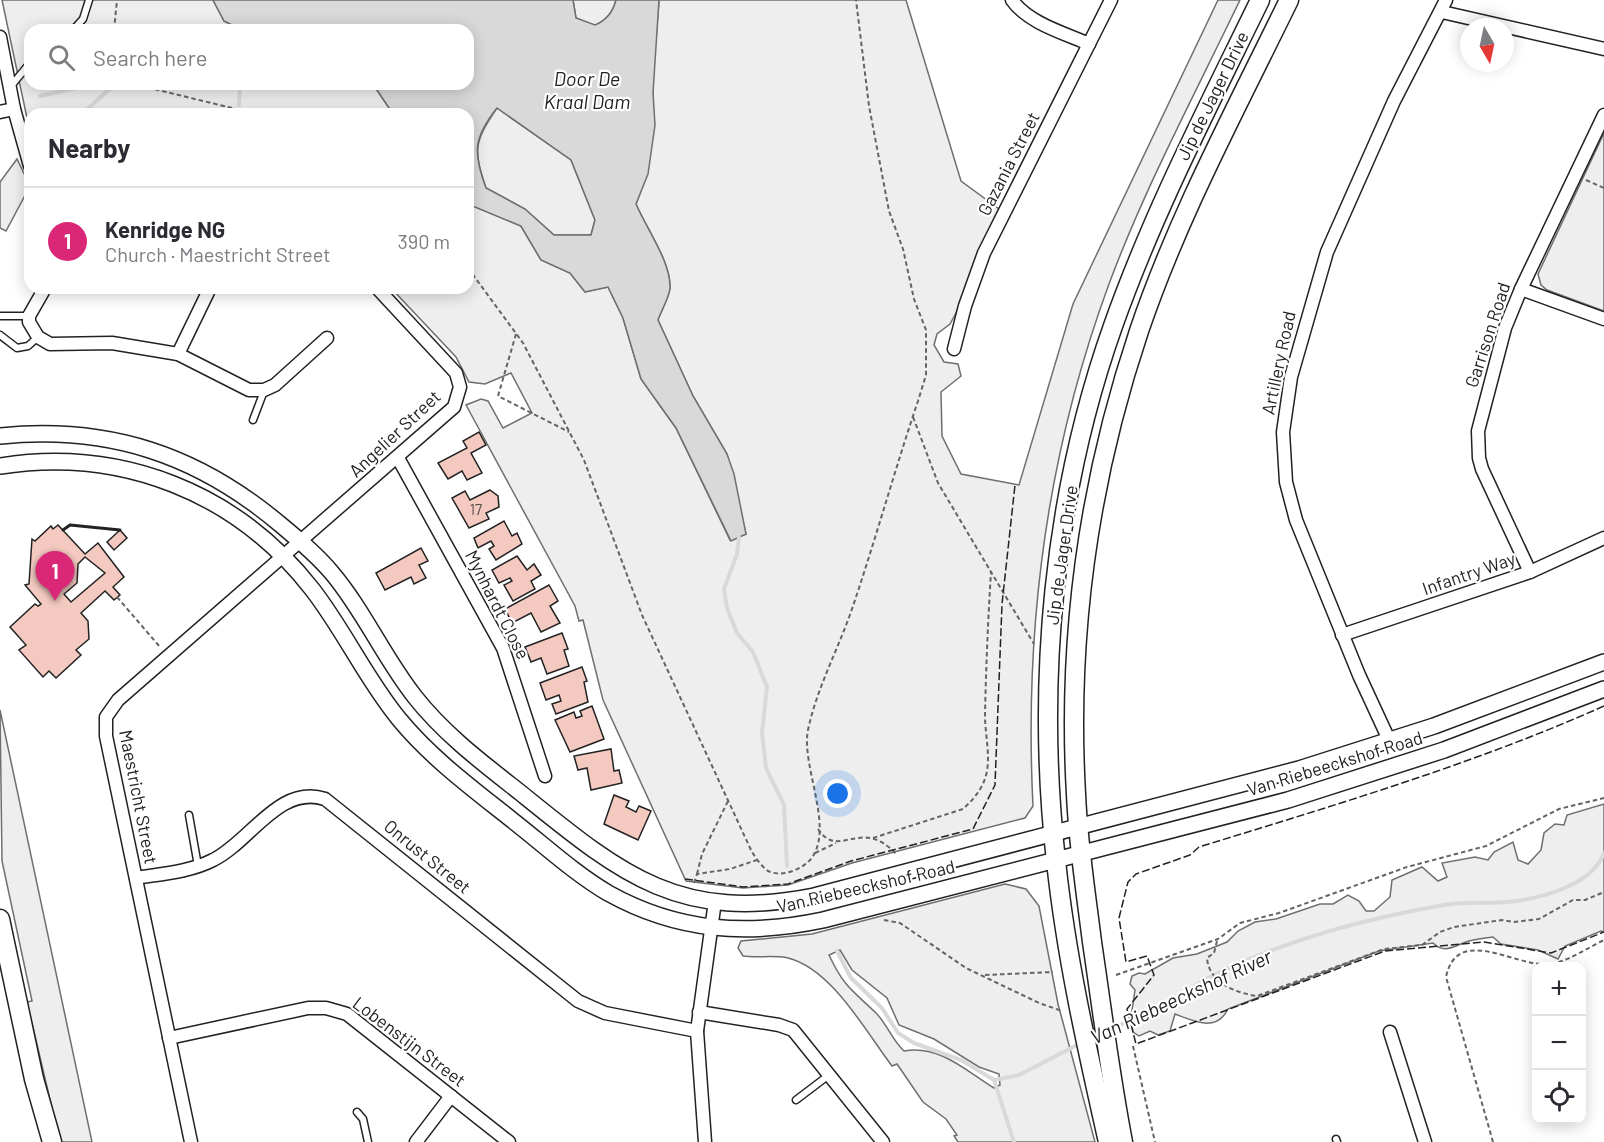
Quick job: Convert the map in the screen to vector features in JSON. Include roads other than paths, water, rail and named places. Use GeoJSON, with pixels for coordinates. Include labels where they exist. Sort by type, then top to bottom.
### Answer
{"type":"FeatureCollection","features":[{"type":"Feature","properties":{"kind":"main road","name":"Jip de Jager Drive"},"geometry":{"type":"LineString","coordinates":[[1123,1142],[1119,1124],[1103,1081],[1071,1009],[1053,832],[1048,732],[1054,601],[1068,503],[1087,414],[1112,328],[1156,216],[1260,0]]}},
{"type":"Feature","properties":{"kind":"main road","name":"Jip de Jager Drive"},"geometry":{"type":"LineString","coordinates":[[1108,1142],[1098,997],[1078,826],[1074,731],[1078,618],[1089,537],[1109,436],[1140,330],[1166,261],[1288,0]]}},
{"type":"Feature","properties":{"kind":"main road"},"geometry":{"type":"LineString","coordinates":[[0,919],[34,1078],[52,1142]]}},
{"type":"Feature","properties":{"kind":"main road"},"geometry":{"type":"LineString","coordinates":[[34,1078],[41,1142]]}},
{"type":"Feature","properties":{"kind":"main road"},"geometry":{"type":"LineString","coordinates":[[1119,1124],[1128,1142]]}},
{"type":"Feature","properties":{"kind":"street"},"geometry":{"type":"LineString","coordinates":[[1012,0],[1020,10],[1032,18],[1089,44]]}},
{"type":"Feature","properties":{"kind":"street","name":"Gazania Street"},"geometry":{"type":"LineString","coordinates":[[954,349],[965,306],[984,253],[1111,0]]}},
{"type":"Feature","properties":{"kind":"street"},"geometry":{"type":"LineString","coordinates":[[1444,6],[1604,49]]}},
{"type":"Feature","properties":{"kind":"street","name":"Artillery Road"},"geometry":{"type":"LineString","coordinates":[[1390,742],[1305,547],[1290,502],[1283,457],[1285,410],[1294,367],[1327,252],[1390,110],[1444,6]]}},
{"type":"Feature","properties":{"kind":"street"},"geometry":{"type":"LineString","coordinates":[[0,37],[14,109],[24,145]]}},
{"type":"Feature","properties":{"kind":"street"},"geometry":{"type":"LineString","coordinates":[[0,112],[14,109]]}},
{"type":"Feature","properties":{"kind":"street","name":"Garrison Road"},"geometry":{"type":"LineString","coordinates":[[1530,572],[1482,469],[1477,445],[1478,431],[1505,328],[1521,289],[1604,115]]}},
{"type":"Feature","properties":{"kind":"street"},"geometry":{"type":"LineString","coordinates":[[1521,289],[1604,319]]}},
{"type":"Feature","properties":{"kind":"street"},"geometry":{"type":"LineString","coordinates":[[42,294],[29,316],[31,327],[38,337],[50,344],[112,343],[178,354],[249,390],[264,390],[275,385],[327,338]]}},
{"type":"Feature","properties":{"kind":"street"},"geometry":{"type":"LineString","coordinates":[[178,354],[207,294]]}},
{"type":"Feature","properties":{"kind":"street","name":"Angelier Street"},"geometry":{"type":"LineString","coordinates":[[302,542],[454,407],[460,387],[452,368],[383,294]]}},
{"type":"Feature","properties":{"kind":"street","name":"Van Riebeeckshof Road"},"geometry":{"type":"LineString","coordinates":[[0,436],[78,435],[124,442],[170,456],[209,474],[260,507],[302,542],[344,588],[416,698],[468,752],[612,864],[646,882],[677,894],[715,901],[747,903],[798,899],[1274,776],[1390,742],[1604,662]]}},
{"type":"Feature","properties":{"kind":"street","name":"Mynhardt Close"},"geometry":{"type":"LineString","coordinates":[[398,458],[502,648],[545,776]]}},
{"type":"Feature","properties":{"kind":"street","name":"Van Riebeeckshof Road"},"geometry":{"type":"LineString","coordinates":[[0,466],[68,460],[112,466],[172,483],[214,504],[250,527],[312,588],[398,719],[459,777],[607,892],[651,912],[712,929],[785,927],[1056,861],[1280,802],[1464,743],[1604,689]]}},
{"type":"Feature","properties":{"kind":"street","name":"Infantry Way"},"geometry":{"type":"LineString","coordinates":[[1342,635],[1530,572],[1604,538]]}},
{"type":"Feature","properties":{"kind":"street","name":"Maestricht Street"},"geometry":{"type":"LineString","coordinates":[[191,1142],[105,727],[111,708],[118,700],[302,542]]}},
{"type":"Feature","properties":{"kind":"street","name":"Onrust Street"},"geometry":{"type":"LineString","coordinates":[[136,878],[198,866],[225,853],[287,801],[309,795],[325,799],[578,1001],[605,1014],[697,1031]]}},
{"type":"Feature","properties":{"kind":"street"},"geometry":{"type":"LineString","coordinates":[[705,1142],[697,1031],[715,901]]}},
{"type":"Feature","properties":{"kind":"street","name":"Lobenstijn Street"},"geometry":{"type":"LineString","coordinates":[[169,1038],[308,1008],[337,1010],[347,1014],[509,1142]]}},
{"type":"Feature","properties":{"kind":"street"},"geometry":{"type":"LineString","coordinates":[[699,1012],[789,1028],[884,1142]]}},
{"type":"Feature","properties":{"kind":"street"},"geometry":{"type":"LineString","coordinates":[[1390,1032],[1425,1142]]}},
{"type":"Feature","properties":{"kind":"street"},"geometry":{"type":"LineString","coordinates":[[416,1142],[451,1096]]}},
{"type":"Feature","properties":{"kind":"lane"},"geometry":{"type":"LineString","coordinates":[[78,24],[83,19],[89,0]]}},
{"type":"Feature","properties":{"kind":"lane"},"geometry":{"type":"LineString","coordinates":[[10,87],[24,70]]}},
{"type":"Feature","properties":{"kind":"lane"},"geometry":{"type":"LineString","coordinates":[[0,316],[29,316]]}},
{"type":"Feature","properties":{"kind":"lane"},"geometry":{"type":"LineString","coordinates":[[0,335],[17,348],[28,346],[38,337]]}},
{"type":"Feature","properties":{"kind":"lane"},"geometry":{"type":"LineString","coordinates":[[253,420],[264,390]]}},
{"type":"Feature","properties":{"kind":"lane"},"geometry":{"type":"LineString","coordinates":[[189,815],[198,866]]}},
{"type":"Feature","properties":{"kind":"lane"},"geometry":{"type":"LineString","coordinates":[[796,1100],[829,1074]]}},
{"type":"Feature","properties":{"kind":"lane"},"geometry":{"type":"LineString","coordinates":[[357,1112],[363,1119],[368,1142]]}},
{"type":"Feature","properties":{"kind":"water","name":"Door De Kraal Dam"},"geometry":{"type":"Polygon","coordinates":[[[213,0],[573,0],[576,18],[595,25],[609,15],[616,0],[659,0],[653,93],[655,125],[648,174],[636,204],[667,267],[670,288],[658,320],[693,396],[727,454],[734,474],[746,534],[731,541],[676,428],[641,379],[623,318],[608,287],[585,292],[570,273],[541,260],[521,226],[474,207],[474,108],[389,108],[377,90],[474,90],[474,24],[230,24],[224,21],[213,0]],[[497,108],[483,128],[478,146],[477,155],[486,188],[525,209],[554,235],[591,235],[595,220],[571,160],[497,108]]]}},
{"type":"Feature","properties":{"kind":"waterway"},"geometry":{"type":"LineString","coordinates":[[40,96],[67,90]]}},
{"type":"Feature","properties":{"kind":"waterway"},"geometry":{"type":"LineString","coordinates":[[89,108],[108,90]]}},
{"type":"Feature","properties":{"kind":"waterway"},"geometry":{"type":"LineString","coordinates":[[239,105],[240,90]]}},
{"type":"Feature","properties":{"kind":"waterway"},"geometry":{"type":"LineString","coordinates":[[739,537],[737,554],[724,589],[727,608],[737,633],[753,652],[767,687],[762,733],[766,768],[784,805],[787,866]]}},
{"type":"Feature","properties":{"kind":"waterway","name":"Van Riebeeckshof River"},"geometry":{"type":"LineString","coordinates":[[1109,1030],[1165,1004],[1206,979],[1292,943],[1352,925],[1414,911],[1452,904],[1507,902],[1549,894],[1563,889],[1588,874],[1598,864],[1604,853]]}},
{"type":"Feature","properties":{"kind":"waterway"},"geometry":{"type":"LineString","coordinates":[[837,951],[851,978],[882,1008],[898,1033],[914,1043],[961,1060],[994,1080],[1014,1142]]}},
{"type":"Feature","properties":{"kind":"waterway","name":"Van Riebeeckshof River"},"geometry":{"type":"LineString","coordinates":[[994,1080],[1019,1075],[1081,1043]]}},
{"type":"Feature","properties":{"kind":"place","name":"Kenridge NG"},"geometry":{"type":"Point","coordinates":[55,601]}}]}
